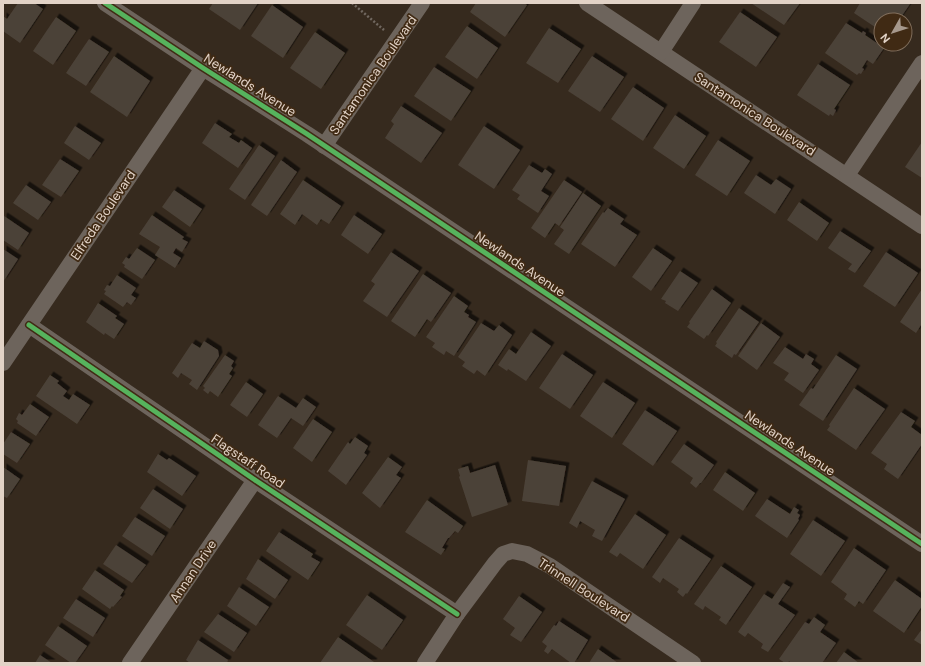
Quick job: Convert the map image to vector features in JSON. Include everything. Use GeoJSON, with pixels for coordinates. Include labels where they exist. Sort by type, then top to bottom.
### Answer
{"type":"FeatureCollection","features":[{"type":"Feature","properties":{"kind":"street","name":"Newlands Avenue"},"geometry":{"type":"LineString","coordinates":[[106,3],[202,68],[307,134],[922,544]]}},
{"type":"Feature","properties":{"kind":"street","name":"Santamonica Boulevard"},"geometry":{"type":"LineString","coordinates":[[324,146],[422,3]]}},
{"type":"Feature","properties":{"kind":"street","name":"Santamonica Boulevard"},"geometry":{"type":"LineString","coordinates":[[587,3],[922,226]]}},
{"type":"Feature","properties":{"kind":"street"},"geometry":{"type":"LineString","coordinates":[[661,52],[693,3]]}},
{"type":"Feature","properties":{"kind":"street"},"geometry":{"type":"LineString","coordinates":[[847,175],[922,63]]}},
{"type":"Feature","properties":{"kind":"street","name":"Elfreda Boulevard"},"geometry":{"type":"LineString","coordinates":[[3,363],[202,68]]}},
{"type":"Feature","properties":{"kind":"street","name":"Flagstaff Road"},"geometry":{"type":"LineString","coordinates":[[29,325],[255,480],[457,614]]}},
{"type":"Feature","properties":{"kind":"street","name":"Annan Drive"},"geometry":{"type":"LineString","coordinates":[[130,663],[255,480]]}},
{"type":"Feature","properties":{"kind":"street","name":"Trinnell Boulevard"},"geometry":{"type":"LineString","coordinates":[[425,663],[457,614],[495,563],[503,554],[512,551],[527,554],[550,566],[693,663]]}},
{"type":"Feature","properties":{"kind":"path"},"geometry":{"type":"LineString","coordinates":[[352,3],[380,27],[398,39]]}},
{"type":"Feature","properties":{"kind":"building"},"geometry":{"type":"Polygon","coordinates":[[[18,3],[34,3],[43,9],[20,43],[3,31],[3,16],[7,19],[18,3]]]}},
{"type":"Feature","properties":{"kind":"building"},"geometry":{"type":"Polygon","coordinates":[[[213,3],[258,3],[240,30],[209,9],[213,3]]]}},
{"type":"Feature","properties":{"kind":"building"},"geometry":{"type":"Polygon","coordinates":[[[476,3],[524,3],[527,5],[505,37],[470,12],[476,3]]]}},
{"type":"Feature","properties":{"kind":"building"},"geometry":{"type":"Polygon","coordinates":[[[751,3],[800,3],[784,25],[751,3]]]}},
{"type":"Feature","properties":{"kind":"building"},"geometry":{"type":"Polygon","coordinates":[[[860,3],[910,4],[904,12],[873,12],[873,26],[854,13],[860,3]]]}},
{"type":"Feature","properties":{"kind":"building"},"geometry":{"type":"Polygon","coordinates":[[[272,5],[303,27],[283,58],[251,36],[272,5]]]}},
{"type":"Feature","properties":{"kind":"building"},"geometry":{"type":"Polygon","coordinates":[[[740,12],[777,37],[756,67],[719,42],[740,12]]]}},
{"type":"Feature","properties":{"kind":"building"},"geometry":{"type":"Polygon","coordinates":[[[56,17],[76,31],[53,65],[33,51],[56,17]]]}},
{"type":"Feature","properties":{"kind":"building"},"geometry":{"type":"Polygon","coordinates":[[[846,23],[862,33],[863,31],[866,33],[865,35],[873,40],[873,52],[881,52],[873,64],[867,60],[862,68],[864,69],[861,74],[859,73],[857,75],[825,53],[846,23]]]}},
{"type":"Feature","properties":{"kind":"building"},"geometry":{"type":"Polygon","coordinates":[[[467,26],[498,48],[477,79],[445,57],[467,26]]]}},
{"type":"Feature","properties":{"kind":"building"},"geometry":{"type":"Polygon","coordinates":[[[549,28],[581,49],[558,83],[526,63],[549,28]]]}},
{"type":"Feature","properties":{"kind":"building"},"geometry":{"type":"Polygon","coordinates":[[[315,32],[345,53],[321,89],[290,68],[315,32]]]}},
{"type":"Feature","properties":{"kind":"building"},"geometry":{"type":"Polygon","coordinates":[[[89,39],[109,52],[86,86],[66,73],[89,39]]]}},
{"type":"Feature","properties":{"kind":"building"},"geometry":{"type":"Polygon","coordinates":[[[114,56],[150,81],[127,117],[90,92],[114,56]]]}},
{"type":"Feature","properties":{"kind":"building"},"geometry":{"type":"Polygon","coordinates":[[[592,56],[624,77],[600,112],[568,91],[592,56]]]}},
{"type":"Feature","properties":{"kind":"building"},"geometry":{"type":"Polygon","coordinates":[[[818,64],[850,85],[834,109],[836,110],[833,116],[830,114],[829,116],[797,95],[818,64]]]}},
{"type":"Feature","properties":{"kind":"building"},"geometry":{"type":"Polygon","coordinates":[[[434,67],[471,91],[451,121],[414,96],[434,67]]]}},
{"type":"Feature","properties":{"kind":"building"},"geometry":{"type":"Polygon","coordinates":[[[633,87],[664,108],[643,141],[611,119],[633,87]]]}},
{"type":"Feature","properties":{"kind":"building"},"geometry":{"type":"Polygon","coordinates":[[[401,106],[442,133],[421,163],[385,138],[394,124],[391,121],[401,106]]]}},
{"type":"Feature","properties":{"kind":"building"},"geometry":{"type":"Polygon","coordinates":[[[675,115],[706,136],[684,169],[653,148],[675,115]]]}},
{"type":"Feature","properties":{"kind":"building"},"geometry":{"type":"Polygon","coordinates":[[[215,123],[232,134],[229,137],[239,143],[241,140],[252,148],[238,168],[202,143],[215,123]]]}},
{"type":"Feature","properties":{"kind":"building"},"geometry":{"type":"Polygon","coordinates":[[[75,126],[101,143],[89,160],[64,143],[75,126]]]}},
{"type":"Feature","properties":{"kind":"building"},"geometry":{"type":"Polygon","coordinates":[[[484,126],[520,150],[494,189],[458,165],[484,126]]]}},
{"type":"Feature","properties":{"kind":"building"},"geometry":{"type":"Polygon","coordinates":[[[718,140],[750,161],[727,196],[695,175],[718,140]]]}},
{"type":"Feature","properties":{"kind":"building"},"geometry":{"type":"Polygon","coordinates":[[[922,142],[922,178],[905,167],[922,142]]]}},
{"type":"Feature","properties":{"kind":"building"},"geometry":{"type":"Polygon","coordinates":[[[259,145],[275,156],[245,200],[229,189],[259,145]]]}},
{"type":"Feature","properties":{"kind":"building"},"geometry":{"type":"Polygon","coordinates":[[[60,159],[79,171],[61,197],[42,185],[60,159]]]}},
{"type":"Feature","properties":{"kind":"building"},"geometry":{"type":"Polygon","coordinates":[[[281,160],[297,172],[267,216],[251,205],[281,160]]]}},
{"type":"Feature","properties":{"kind":"building"},"geometry":{"type":"Polygon","coordinates":[[[529,165],[542,173],[545,169],[552,174],[541,191],[549,196],[538,213],[517,199],[520,195],[512,190],[529,165]]]}},
{"type":"Feature","properties":{"kind":"building"},"geometry":{"type":"Polygon","coordinates":[[[756,175],[771,185],[776,179],[791,189],[775,214],[744,193],[756,175]]]}},
{"type":"Feature","properties":{"kind":"building"},"geometry":{"type":"Polygon","coordinates":[[[303,180],[341,206],[329,224],[321,219],[317,225],[302,214],[295,225],[280,214],[303,180]]]}},
{"type":"Feature","properties":{"kind":"building"},"geometry":{"type":"Polygon","coordinates":[[[564,180],[582,192],[559,226],[555,223],[545,238],[531,228],[564,180]]]}},
{"type":"Feature","properties":{"kind":"building"},"geometry":{"type":"Polygon","coordinates":[[[26,185],[51,202],[38,220],[13,203],[26,185]]]}},
{"type":"Feature","properties":{"kind":"building"},"geometry":{"type":"Polygon","coordinates":[[[174,190],[202,209],[190,227],[162,207],[174,190]]]}},
{"type":"Feature","properties":{"kind":"building"},"geometry":{"type":"Polygon","coordinates":[[[583,193],[601,206],[569,254],[554,244],[564,230],[560,227],[583,193]]]}},
{"type":"Feature","properties":{"kind":"building"},"geometry":{"type":"Polygon","coordinates":[[[799,202],[829,223],[817,241],[787,220],[799,202]]]}},
{"type":"Feature","properties":{"kind":"building"},"geometry":{"type":"Polygon","coordinates":[[[608,208],[624,219],[620,224],[637,235],[615,267],[581,244],[603,212],[604,213],[608,208]]]}},
{"type":"Feature","properties":{"kind":"building"},"geometry":{"type":"Polygon","coordinates":[[[152,215],[184,237],[182,239],[188,242],[182,252],[176,248],[173,253],[181,258],[175,268],[155,255],[160,247],[139,234],[152,215]]]}},
{"type":"Feature","properties":{"kind":"building"},"geometry":{"type":"Polygon","coordinates":[[[354,215],[382,234],[368,254],[341,235],[354,215]]]}},
{"type":"Feature","properties":{"kind":"building"},"geometry":{"type":"Polygon","coordinates":[[[4,216],[29,233],[18,250],[3,240],[4,216]]]}},
{"type":"Feature","properties":{"kind":"building"},"geometry":{"type":"Polygon","coordinates":[[[840,231],[871,251],[855,273],[848,269],[852,264],[828,248],[840,231]]]}},
{"type":"Feature","properties":{"kind":"building"},"geometry":{"type":"Polygon","coordinates":[[[137,248],[155,260],[142,279],[124,267],[125,265],[122,263],[126,257],[129,259],[137,248]]]}},
{"type":"Feature","properties":{"kind":"building"},"geometry":{"type":"Polygon","coordinates":[[[653,248],[672,261],[651,291],[632,277],[653,248]]]}},
{"type":"Feature","properties":{"kind":"building"},"geometry":{"type":"Polygon","coordinates":[[[3,249],[18,259],[3,282],[3,249]]]}},
{"type":"Feature","properties":{"kind":"building"},"geometry":{"type":"Polygon","coordinates":[[[391,252],[419,271],[387,317],[363,301],[375,284],[371,281],[391,252]]]}},
{"type":"Feature","properties":{"kind":"building"},"geometry":{"type":"Polygon","coordinates":[[[886,252],[918,273],[895,307],[863,286],[886,252]]]}},
{"type":"Feature","properties":{"kind":"building"},"geometry":{"type":"Polygon","coordinates":[[[680,271],[698,283],[678,311],[665,303],[666,301],[661,299],[680,271]]]}},
{"type":"Feature","properties":{"kind":"building"},"geometry":{"type":"Polygon","coordinates":[[[423,274],[451,293],[431,322],[427,319],[415,337],[391,321],[423,274]]]}},
{"type":"Feature","properties":{"kind":"building"},"geometry":{"type":"Polygon","coordinates":[[[117,275],[136,288],[131,295],[136,298],[131,305],[127,302],[123,307],[104,294],[106,291],[104,290],[107,285],[110,286],[117,275]]]}},
{"type":"Feature","properties":{"kind":"building"},"geometry":{"type":"Polygon","coordinates":[[[712,289],[731,303],[708,336],[707,335],[704,339],[687,327],[712,289]]]}},
{"type":"Feature","properties":{"kind":"building"},"geometry":{"type":"Polygon","coordinates":[[[922,289],[922,326],[921,325],[916,333],[900,322],[922,289]]]}},
{"type":"Feature","properties":{"kind":"building"},"geometry":{"type":"Polygon","coordinates":[[[454,296],[468,306],[464,312],[469,315],[468,317],[476,322],[454,356],[446,351],[444,355],[432,347],[435,343],[426,337],[454,296]]]}},
{"type":"Feature","properties":{"kind":"building"},"geometry":{"type":"Polygon","coordinates":[[[98,303],[117,316],[115,318],[124,324],[114,339],[105,333],[104,335],[86,322],[98,303]]]}},
{"type":"Feature","properties":{"kind":"building"},"geometry":{"type":"Polygon","coordinates":[[[739,308],[759,322],[736,355],[734,354],[732,358],[715,346],[717,343],[716,342],[739,308]]]}},
{"type":"Feature","properties":{"kind":"building"},"geometry":{"type":"Polygon","coordinates":[[[481,323],[494,331],[499,325],[512,335],[485,376],[477,370],[474,374],[462,366],[465,362],[458,357],[481,323]]]}},
{"type":"Feature","properties":{"kind":"building"},"geometry":{"type":"Polygon","coordinates":[[[761,323],[780,337],[757,370],[738,356],[761,323]]]}},
{"type":"Feature","properties":{"kind":"building"},"geometry":{"type":"Polygon","coordinates":[[[531,332],[551,346],[526,381],[508,369],[507,371],[498,365],[509,349],[516,354],[531,332]]]}},
{"type":"Feature","properties":{"kind":"building"},"geometry":{"type":"Polygon","coordinates":[[[204,341],[218,350],[219,356],[197,390],[189,384],[192,380],[181,373],[178,378],[172,373],[192,343],[200,348],[204,341]]]}},
{"type":"Feature","properties":{"kind":"building"},"geometry":{"type":"Polygon","coordinates":[[[785,347],[803,359],[806,354],[814,359],[811,364],[819,370],[803,393],[784,380],[789,373],[773,363],[785,347]]]}},
{"type":"Feature","properties":{"kind":"building"},"geometry":{"type":"Polygon","coordinates":[[[562,354],[593,375],[570,409],[539,388],[562,354]]]}},
{"type":"Feature","properties":{"kind":"building"},"geometry":{"type":"Polygon","coordinates":[[[225,355],[234,361],[231,366],[233,368],[229,374],[232,376],[218,397],[210,391],[208,394],[203,390],[205,388],[203,386],[225,355]]]}},
{"type":"Feature","properties":{"kind":"building"},"geometry":{"type":"Polygon","coordinates":[[[836,355],[857,369],[823,421],[799,405],[811,388],[813,389],[836,355]]]}},
{"type":"Feature","properties":{"kind":"building"},"geometry":{"type":"Polygon","coordinates":[[[50,375],[59,381],[57,383],[67,391],[63,396],[69,400],[73,394],[90,405],[77,424],[36,396],[50,375]]]}},
{"type":"Feature","properties":{"kind":"building"},"geometry":{"type":"Polygon","coordinates":[[[246,382],[263,394],[247,417],[230,405],[246,382]]]}},
{"type":"Feature","properties":{"kind":"building"},"geometry":{"type":"Polygon","coordinates":[[[603,382],[635,403],[612,438],[580,416],[603,382]]]}},
{"type":"Feature","properties":{"kind":"building"},"geometry":{"type":"Polygon","coordinates":[[[854,388],[885,409],[856,450],[827,430],[854,388]]]}},
{"type":"Feature","properties":{"kind":"building"},"geometry":{"type":"Polygon","coordinates":[[[278,396],[296,408],[303,398],[316,407],[303,426],[291,418],[277,438],[258,425],[278,396]]]}},
{"type":"Feature","properties":{"kind":"building"},"geometry":{"type":"Polygon","coordinates":[[[30,404],[49,417],[36,436],[17,423],[18,421],[16,419],[19,413],[22,415],[30,404]]]}},
{"type":"Feature","properties":{"kind":"building"},"geometry":{"type":"Polygon","coordinates":[[[645,410],[677,431],[653,466],[622,444],[645,410]]]}},
{"type":"Feature","properties":{"kind":"building"},"geometry":{"type":"Polygon","coordinates":[[[901,412],[915,421],[911,427],[922,435],[922,444],[898,479],[884,469],[887,464],[871,453],[901,412]]]}},
{"type":"Feature","properties":{"kind":"building"},"geometry":{"type":"Polygon","coordinates":[[[313,419],[332,432],[312,462],[293,448],[313,419]]]}},
{"type":"Feature","properties":{"kind":"building"},"geometry":{"type":"Polygon","coordinates":[[[11,432],[30,444],[17,463],[3,454],[3,444],[11,432]]]}},
{"type":"Feature","properties":{"kind":"building"},"geometry":{"type":"Polygon","coordinates":[[[355,437],[368,446],[364,453],[367,455],[346,485],[328,471],[348,442],[350,444],[355,437]]]}},
{"type":"Feature","properties":{"kind":"building"},"geometry":{"type":"Polygon","coordinates":[[[684,444],[714,465],[696,488],[690,483],[693,478],[671,462],[684,444]]]}},
{"type":"Feature","properties":{"kind":"building"},"geometry":{"type":"Polygon","coordinates":[[[158,454],[167,460],[169,458],[196,476],[182,496],[147,472],[158,454]]]}},
{"type":"Feature","properties":{"kind":"building"},"geometry":{"type":"Polygon","coordinates":[[[388,457],[402,467],[396,475],[401,478],[380,508],[362,493],[388,457]]]}},
{"type":"Feature","properties":{"kind":"building"},"geometry":{"type":"Polygon","coordinates":[[[528,460],[566,466],[559,506],[522,501],[528,460]]]}},
{"type":"Feature","properties":{"kind":"building"},"geometry":{"type":"Polygon","coordinates":[[[495,465],[508,505],[472,517],[459,477],[458,469],[468,466],[470,473],[495,465]]]}},
{"type":"Feature","properties":{"kind":"building"},"geometry":{"type":"Polygon","coordinates":[[[3,467],[20,479],[7,498],[3,496],[3,467]]]}},
{"type":"Feature","properties":{"kind":"building"},"geometry":{"type":"Polygon","coordinates":[[[725,472],[755,493],[743,511],[713,490],[725,472]]]}},
{"type":"Feature","properties":{"kind":"building"},"geometry":{"type":"Polygon","coordinates":[[[592,481],[625,499],[602,541],[592,536],[595,530],[580,521],[577,528],[569,523],[592,481]]]}},
{"type":"Feature","properties":{"kind":"building"},"geometry":{"type":"Polygon","coordinates":[[[153,489],[183,509],[170,529],[140,508],[153,489]]]}},
{"type":"Feature","properties":{"kind":"building"},"geometry":{"type":"Polygon","coordinates":[[[767,499],[790,514],[794,507],[799,510],[797,513],[800,515],[799,520],[787,538],[755,516],[767,499]]]}},
{"type":"Feature","properties":{"kind":"building"},"geometry":{"type":"Polygon","coordinates":[[[427,500],[463,526],[458,533],[455,531],[448,538],[442,548],[445,549],[441,555],[405,532],[427,500]]]}},
{"type":"Feature","properties":{"kind":"building"},"geometry":{"type":"Polygon","coordinates":[[[635,514],[666,535],[643,569],[620,553],[617,557],[609,552],[635,514]]]}},
{"type":"Feature","properties":{"kind":"building"},"geometry":{"type":"Polygon","coordinates":[[[135,517],[165,536],[152,556],[122,536],[135,517]]]}},
{"type":"Feature","properties":{"kind":"building"},"geometry":{"type":"Polygon","coordinates":[[[813,520],[845,541],[821,576],[790,554],[813,520]]]}},
{"type":"Feature","properties":{"kind":"building"},"geometry":{"type":"Polygon","coordinates":[[[279,532],[313,554],[311,557],[320,562],[308,580],[266,551],[279,532]]]}},
{"type":"Feature","properties":{"kind":"building"},"geometry":{"type":"Polygon","coordinates":[[[679,538],[711,559],[687,594],[686,593],[683,597],[677,592],[679,589],[663,578],[660,583],[652,577],[679,538]]]}},
{"type":"Feature","properties":{"kind":"building"},"geometry":{"type":"Polygon","coordinates":[[[116,545],[146,565],[132,583],[103,564],[116,545]]]}},
{"type":"Feature","properties":{"kind":"building"},"geometry":{"type":"Polygon","coordinates":[[[854,548],[886,570],[863,604],[859,601],[855,607],[844,599],[847,594],[831,582],[854,548]]]}},
{"type":"Feature","properties":{"kind":"building"},"geometry":{"type":"Polygon","coordinates":[[[258,559],[288,580],[275,599],[246,579],[258,559]]]}},
{"type":"Feature","properties":{"kind":"building"},"geometry":{"type":"Polygon","coordinates":[[[721,566],[752,587],[726,625],[719,620],[721,617],[705,606],[703,610],[694,604],[721,566]]]}},
{"type":"Feature","properties":{"kind":"building"},"geometry":{"type":"Polygon","coordinates":[[[95,570],[124,590],[120,596],[122,597],[110,609],[82,589],[95,570]]]}},
{"type":"Feature","properties":{"kind":"building"},"geometry":{"type":"Polygon","coordinates":[[[895,580],[922,599],[922,606],[904,633],[873,611],[895,580]]]}},
{"type":"Feature","properties":{"kind":"building"},"geometry":{"type":"Polygon","coordinates":[[[783,583],[790,587],[778,604],[795,615],[768,652],[761,648],[763,644],[748,633],[745,637],[738,632],[764,594],[772,599],[783,583]]]}},
{"type":"Feature","properties":{"kind":"building"},"geometry":{"type":"Polygon","coordinates":[[[239,587],[269,607],[256,626],[227,606],[239,587]]]}},
{"type":"Feature","properties":{"kind":"building"},"geometry":{"type":"Polygon","coordinates":[[[367,595],[403,620],[382,650],[346,625],[367,595]]]}},
{"type":"Feature","properties":{"kind":"building"},"geometry":{"type":"Polygon","coordinates":[[[519,596],[542,612],[521,642],[510,635],[515,628],[503,619],[519,596]]]}},
{"type":"Feature","properties":{"kind":"building"},"geometry":{"type":"Polygon","coordinates":[[[76,599],[105,618],[93,637],[63,618],[76,599]]]}},
{"type":"Feature","properties":{"kind":"building"},"geometry":{"type":"Polygon","coordinates":[[[218,614],[247,633],[234,652],[204,632],[218,614]]]}},
{"type":"Feature","properties":{"kind":"building"},"geometry":{"type":"Polygon","coordinates":[[[814,617],[825,625],[820,632],[836,643],[822,663],[791,663],[789,661],[788,663],[785,663],[779,659],[805,622],[809,624],[814,617]]]}},
{"type":"Feature","properties":{"kind":"building"},"geometry":{"type":"Polygon","coordinates":[[[559,621],[588,640],[574,663],[571,663],[552,649],[548,654],[544,651],[547,646],[542,642],[554,625],[556,626],[559,621]]]}},
{"type":"Feature","properties":{"kind":"building"},"geometry":{"type":"Polygon","coordinates":[[[58,626],[87,646],[75,663],[71,663],[45,645],[58,626]]]}},
{"type":"Feature","properties":{"kind":"building"},"geometry":{"type":"Polygon","coordinates":[[[922,629],[922,645],[914,640],[922,629]]]}},
{"type":"Feature","properties":{"kind":"building"},"geometry":{"type":"Polygon","coordinates":[[[338,637],[374,662],[320,663],[338,637]]]}},
{"type":"Feature","properties":{"kind":"building"},"geometry":{"type":"Polygon","coordinates":[[[198,640],[228,660],[227,663],[190,663],[186,660],[198,640]]]}},
{"type":"Feature","properties":{"kind":"building"},"geometry":{"type":"Polygon","coordinates":[[[598,649],[618,663],[589,663],[598,649]]]}},
{"type":"Feature","properties":{"kind":"building"},"geometry":{"type":"Polygon","coordinates":[[[844,652],[859,663],[836,663],[844,652]]]}},
{"type":"Feature","properties":{"kind":"building"},"geometry":{"type":"Polygon","coordinates":[[[40,655],[52,663],[35,663],[40,655]]]}},
{"type":"Feature","properties":{"kind":"cycle path"},"geometry":{"type":"LineString","coordinates":[[105,3],[203,68],[307,134],[922,544]]}},
{"type":"Feature","properties":{"kind":"cycle path"},"geometry":{"type":"LineString","coordinates":[[29,325],[255,480],[457,614]]}}]}
